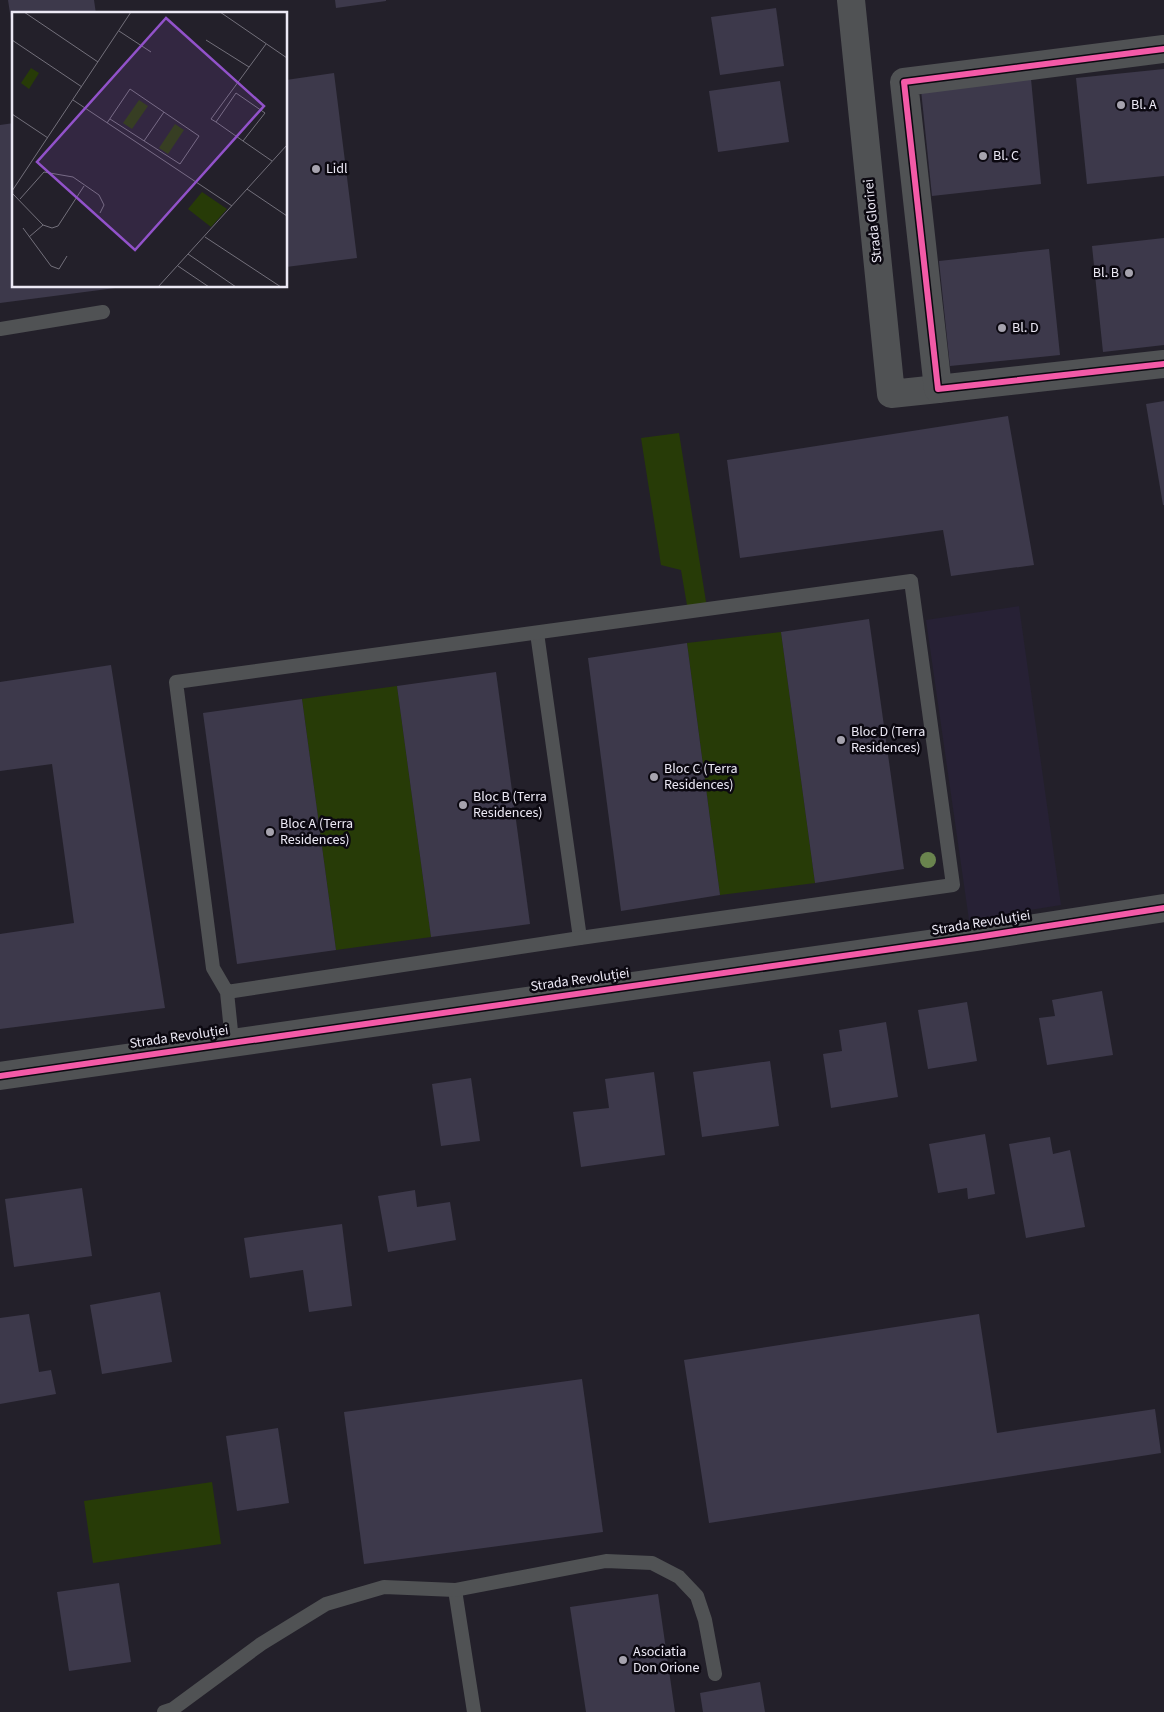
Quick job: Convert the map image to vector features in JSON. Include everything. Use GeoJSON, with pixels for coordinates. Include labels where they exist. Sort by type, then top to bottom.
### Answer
{"type":"FeatureCollection","features":[{"type":"Feature","properties":{"kind":"street","name":"Strada Glorirei"},"geometry":{"type":"LineString","coordinates":[[851,0],[891,394],[938,389]]}},
{"type":"Feature","properties":{"kind":"street"},"geometry":{"type":"LineString","coordinates":[[1164,49],[904,82],[938,389],[1164,364]]}},
{"type":"Feature","properties":{"kind":"street","name":"Strada Revoluției"},"geometry":{"type":"LineString","coordinates":[[0,1076],[232,1041],[977,937],[1164,908]]}},
{"type":"Feature","properties":{"kind":"lane"},"geometry":{"type":"LineString","coordinates":[[0,329],[103,312]]}},
{"type":"Feature","properties":{"kind":"lane"},"geometry":{"type":"LineString","coordinates":[[227,992],[580,938],[953,885],[911,582],[176,682],[213,968],[227,992],[232,1041]]}},
{"type":"Feature","properties":{"kind":"lane"},"geometry":{"type":"LineString","coordinates":[[537,633],[580,938]]}},
{"type":"Feature","properties":{"kind":"lane"},"geometry":{"type":"LineString","coordinates":[[164,1712],[173,1709],[261,1644],[326,1604],[384,1587],[455,1590],[606,1562],[652,1563],[679,1577],[697,1596],[705,1620],[715,1674]]}},
{"type":"Feature","properties":{"kind":"lane"},"geometry":{"type":"LineString","coordinates":[[455,1590],[474,1712]]}},
{"type":"Feature","properties":{"kind":"shaded area"},"geometry":{"type":"Polygon","coordinates":[[[1019,606],[1061,905],[969,920],[926,620],[1019,606]]]}},
{"type":"Feature","properties":{"kind":"green space"},"geometry":{"type":"Polygon","coordinates":[[[679,433],[707,608],[688,611],[681,570],[661,565],[641,438],[679,433]]]}},
{"type":"Feature","properties":{"kind":"green space"},"geometry":{"type":"Polygon","coordinates":[[[781,632],[815,883],[720,895],[687,643],[781,632]]]}},
{"type":"Feature","properties":{"kind":"green space"},"geometry":{"type":"Polygon","coordinates":[[[397,686],[431,937],[336,950],[302,699],[397,686]]]}},
{"type":"Feature","properties":{"kind":"green space"},"geometry":{"type":"Polygon","coordinates":[[[212,1482],[221,1544],[93,1563],[84,1501],[212,1482]]]}},
{"type":"Feature","properties":{"kind":"building"},"geometry":{"type":"Polygon","coordinates":[[[8,0],[94,0],[96,12],[12,12],[12,26],[8,0]]]}},
{"type":"Feature","properties":{"kind":"building"},"geometry":{"type":"Polygon","coordinates":[[[335,0],[386,0],[386,1],[336,8],[335,0]]]}},
{"type":"Feature","properties":{"kind":"building"},"geometry":{"type":"Polygon","coordinates":[[[776,8],[784,66],[720,75],[711,17],[776,8]]]}},
{"type":"Feature","properties":{"kind":"building","name":"Bl. A"},"geometry":{"type":"Polygon","coordinates":[[[1164,69],[1164,176],[1087,184],[1076,78],[1164,69]]]}},
{"type":"Feature","properties":{"kind":"building","name":"Lidl"},"geometry":{"type":"Polygon","coordinates":[[[334,73],[357,258],[288,267],[288,80],[334,73]]]}},
{"type":"Feature","properties":{"kind":"building","name":"Bl. C"},"geometry":{"type":"Polygon","coordinates":[[[1031,79],[1041,184],[932,196],[921,90],[1031,79]]]}},
{"type":"Feature","properties":{"kind":"building"},"geometry":{"type":"Polygon","coordinates":[[[780,81],[789,142],[718,152],[709,91],[780,81]]]}},
{"type":"Feature","properties":{"kind":"building"},"geometry":{"type":"Polygon","coordinates":[[[12,123],[12,288],[115,288],[0,303],[0,125],[12,123]]]}},
{"type":"Feature","properties":{"kind":"building","name":"Bl. B"},"geometry":{"type":"Polygon","coordinates":[[[1164,238],[1164,345],[1103,352],[1092,246],[1164,238]]]}},
{"type":"Feature","properties":{"kind":"building","name":"Bl. D"},"geometry":{"type":"Polygon","coordinates":[[[1049,249],[1060,355],[950,366],[939,261],[1049,249]]]}},
{"type":"Feature","properties":{"kind":"building"},"geometry":{"type":"Polygon","coordinates":[[[1164,401],[1164,505],[1163,505],[1146,404],[1164,401]]]}},
{"type":"Feature","properties":{"kind":"building"},"geometry":{"type":"Polygon","coordinates":[[[1008,416],[1034,565],[951,576],[943,530],[740,558],[727,460],[1008,416]]]}},
{"type":"Feature","properties":{"kind":"building","name":"Bloc D (Terra Residences)"},"geometry":{"type":"Polygon","coordinates":[[[869,619],[904,869],[815,883],[781,632],[869,619]]]}},
{"type":"Feature","properties":{"kind":"building","name":"Bloc C (Terra Residences)"},"geometry":{"type":"Polygon","coordinates":[[[687,643],[720,895],[621,911],[588,658],[687,643]]]}},
{"type":"Feature","properties":{"kind":"building"},"geometry":{"type":"Polygon","coordinates":[[[111,665],[165,1008],[0,1029],[0,934],[74,923],[52,764],[0,771],[0,682],[111,665]]]}},
{"type":"Feature","properties":{"kind":"building","name":"Bloc B (Terra Residences)"},"geometry":{"type":"Polygon","coordinates":[[[496,672],[530,924],[431,937],[397,686],[496,672]]]}},
{"type":"Feature","properties":{"kind":"building","name":"Bloc A (Terra Residences)"},"geometry":{"type":"Polygon","coordinates":[[[302,699],[336,950],[237,964],[203,713],[302,699]]]}},
{"type":"Feature","properties":{"kind":"building"},"geometry":{"type":"Polygon","coordinates":[[[1102,991],[1113,1055],[1047,1065],[1039,1018],[1055,1016],[1052,1000],[1102,991]]]}},
{"type":"Feature","properties":{"kind":"building"},"geometry":{"type":"Polygon","coordinates":[[[967,1002],[977,1061],[928,1069],[918,1010],[967,1002]]]}},
{"type":"Feature","properties":{"kind":"building"},"geometry":{"type":"Polygon","coordinates":[[[886,1022],[898,1097],[831,1108],[823,1054],[842,1051],[839,1030],[886,1022]]]}},
{"type":"Feature","properties":{"kind":"building"},"geometry":{"type":"Polygon","coordinates":[[[770,1061],[779,1126],[702,1137],[693,1072],[770,1061]]]}},
{"type":"Feature","properties":{"kind":"building"},"geometry":{"type":"Polygon","coordinates":[[[654,1072],[665,1155],[581,1167],[573,1112],[609,1108],[605,1079],[654,1072]]]}},
{"type":"Feature","properties":{"kind":"building"},"geometry":{"type":"Polygon","coordinates":[[[471,1078],[480,1141],[441,1146],[432,1084],[471,1078]]]}},
{"type":"Feature","properties":{"kind":"building"},"geometry":{"type":"Polygon","coordinates":[[[985,1134],[995,1194],[968,1199],[967,1188],[938,1193],[929,1144],[985,1134]]]}},
{"type":"Feature","properties":{"kind":"building"},"geometry":{"type":"Polygon","coordinates":[[[1050,1137],[1053,1154],[1070,1150],[1085,1227],[1026,1238],[1009,1144],[1050,1137]]]}},
{"type":"Feature","properties":{"kind":"building"},"geometry":{"type":"Polygon","coordinates":[[[82,1188],[92,1256],[14,1267],[5,1199],[82,1188]]]}},
{"type":"Feature","properties":{"kind":"building"},"geometry":{"type":"Polygon","coordinates":[[[415,1190],[417,1207],[450,1202],[456,1240],[388,1252],[378,1196],[415,1190]]]}},
{"type":"Feature","properties":{"kind":"building"},"geometry":{"type":"Polygon","coordinates":[[[342,1224],[352,1306],[309,1312],[303,1270],[250,1278],[244,1238],[342,1224]]]}},
{"type":"Feature","properties":{"kind":"building"},"geometry":{"type":"Polygon","coordinates":[[[160,1292],[172,1362],[102,1374],[90,1305],[160,1292]]]}},
{"type":"Feature","properties":{"kind":"building"},"geometry":{"type":"Polygon","coordinates":[[[29,1314],[39,1372],[51,1370],[56,1394],[0,1404],[0,1318],[29,1314]]]}},
{"type":"Feature","properties":{"kind":"building"},"geometry":{"type":"Polygon","coordinates":[[[979,1314],[997,1433],[1155,1409],[1161,1453],[709,1523],[684,1360],[979,1314]]]}},
{"type":"Feature","properties":{"kind":"building"},"geometry":{"type":"Polygon","coordinates":[[[582,1379],[603,1532],[364,1564],[344,1412],[582,1379]]]}},
{"type":"Feature","properties":{"kind":"building"},"geometry":{"type":"Polygon","coordinates":[[[278,1428],[289,1503],[237,1511],[226,1436],[278,1428]]]}},
{"type":"Feature","properties":{"kind":"building"},"geometry":{"type":"Polygon","coordinates":[[[119,1583],[131,1662],[69,1671],[57,1592],[119,1583]]]}},
{"type":"Feature","properties":{"kind":"building","name":"Asociatia Don Orione"},"geometry":{"type":"Polygon","coordinates":[[[658,1594],[675,1712],[586,1712],[570,1607],[658,1594]]]}},
{"type":"Feature","properties":{"kind":"building"},"geometry":{"type":"Polygon","coordinates":[[[760,1682],[765,1712],[703,1712],[700,1693],[760,1682]]]}},
{"type":"Feature","properties":{"kind":"cycle path"},"geometry":{"type":"LineString","coordinates":[[1164,49],[904,82],[938,389],[1164,364]]}},
{"type":"Feature","properties":{"kind":"cycle path"},"geometry":{"type":"LineString","coordinates":[[0,1076],[977,937],[1164,908]]}},
{"type":"Feature","properties":{"kind":"place","name":"Bl. A"},"geometry":{"type":"Point","coordinates":[1121,105]}},
{"type":"Feature","properties":{"kind":"place","name":"Bl. C"},"geometry":{"type":"Point","coordinates":[983,156]}},
{"type":"Feature","properties":{"kind":"place","name":"Lidl"},"geometry":{"type":"Point","coordinates":[316,169]}},
{"type":"Feature","properties":{"kind":"place","name":"Bl. B"},"geometry":{"type":"Point","coordinates":[1129,273]}},
{"type":"Feature","properties":{"kind":"place","name":"Bl. D"},"geometry":{"type":"Point","coordinates":[1002,328]}},
{"type":"Feature","properties":{"kind":"place","name":"Bloc D (Terra Residences)"},"geometry":{"type":"Point","coordinates":[841,740]}},
{"type":"Feature","properties":{"kind":"place","name":"Bloc C (Terra Residences)"},"geometry":{"type":"Point","coordinates":[654,777]}},
{"type":"Feature","properties":{"kind":"place","name":"Bloc B (Terra Residences)"},"geometry":{"type":"Point","coordinates":[463,805]}},
{"type":"Feature","properties":{"kind":"place","name":"Bloc A (Terra Residences)"},"geometry":{"type":"Point","coordinates":[270,832]}},
{"type":"Feature","properties":{"kind":"place","name":"Asociatia Don Orione"},"geometry":{"type":"Point","coordinates":[623,1660]}}]}
